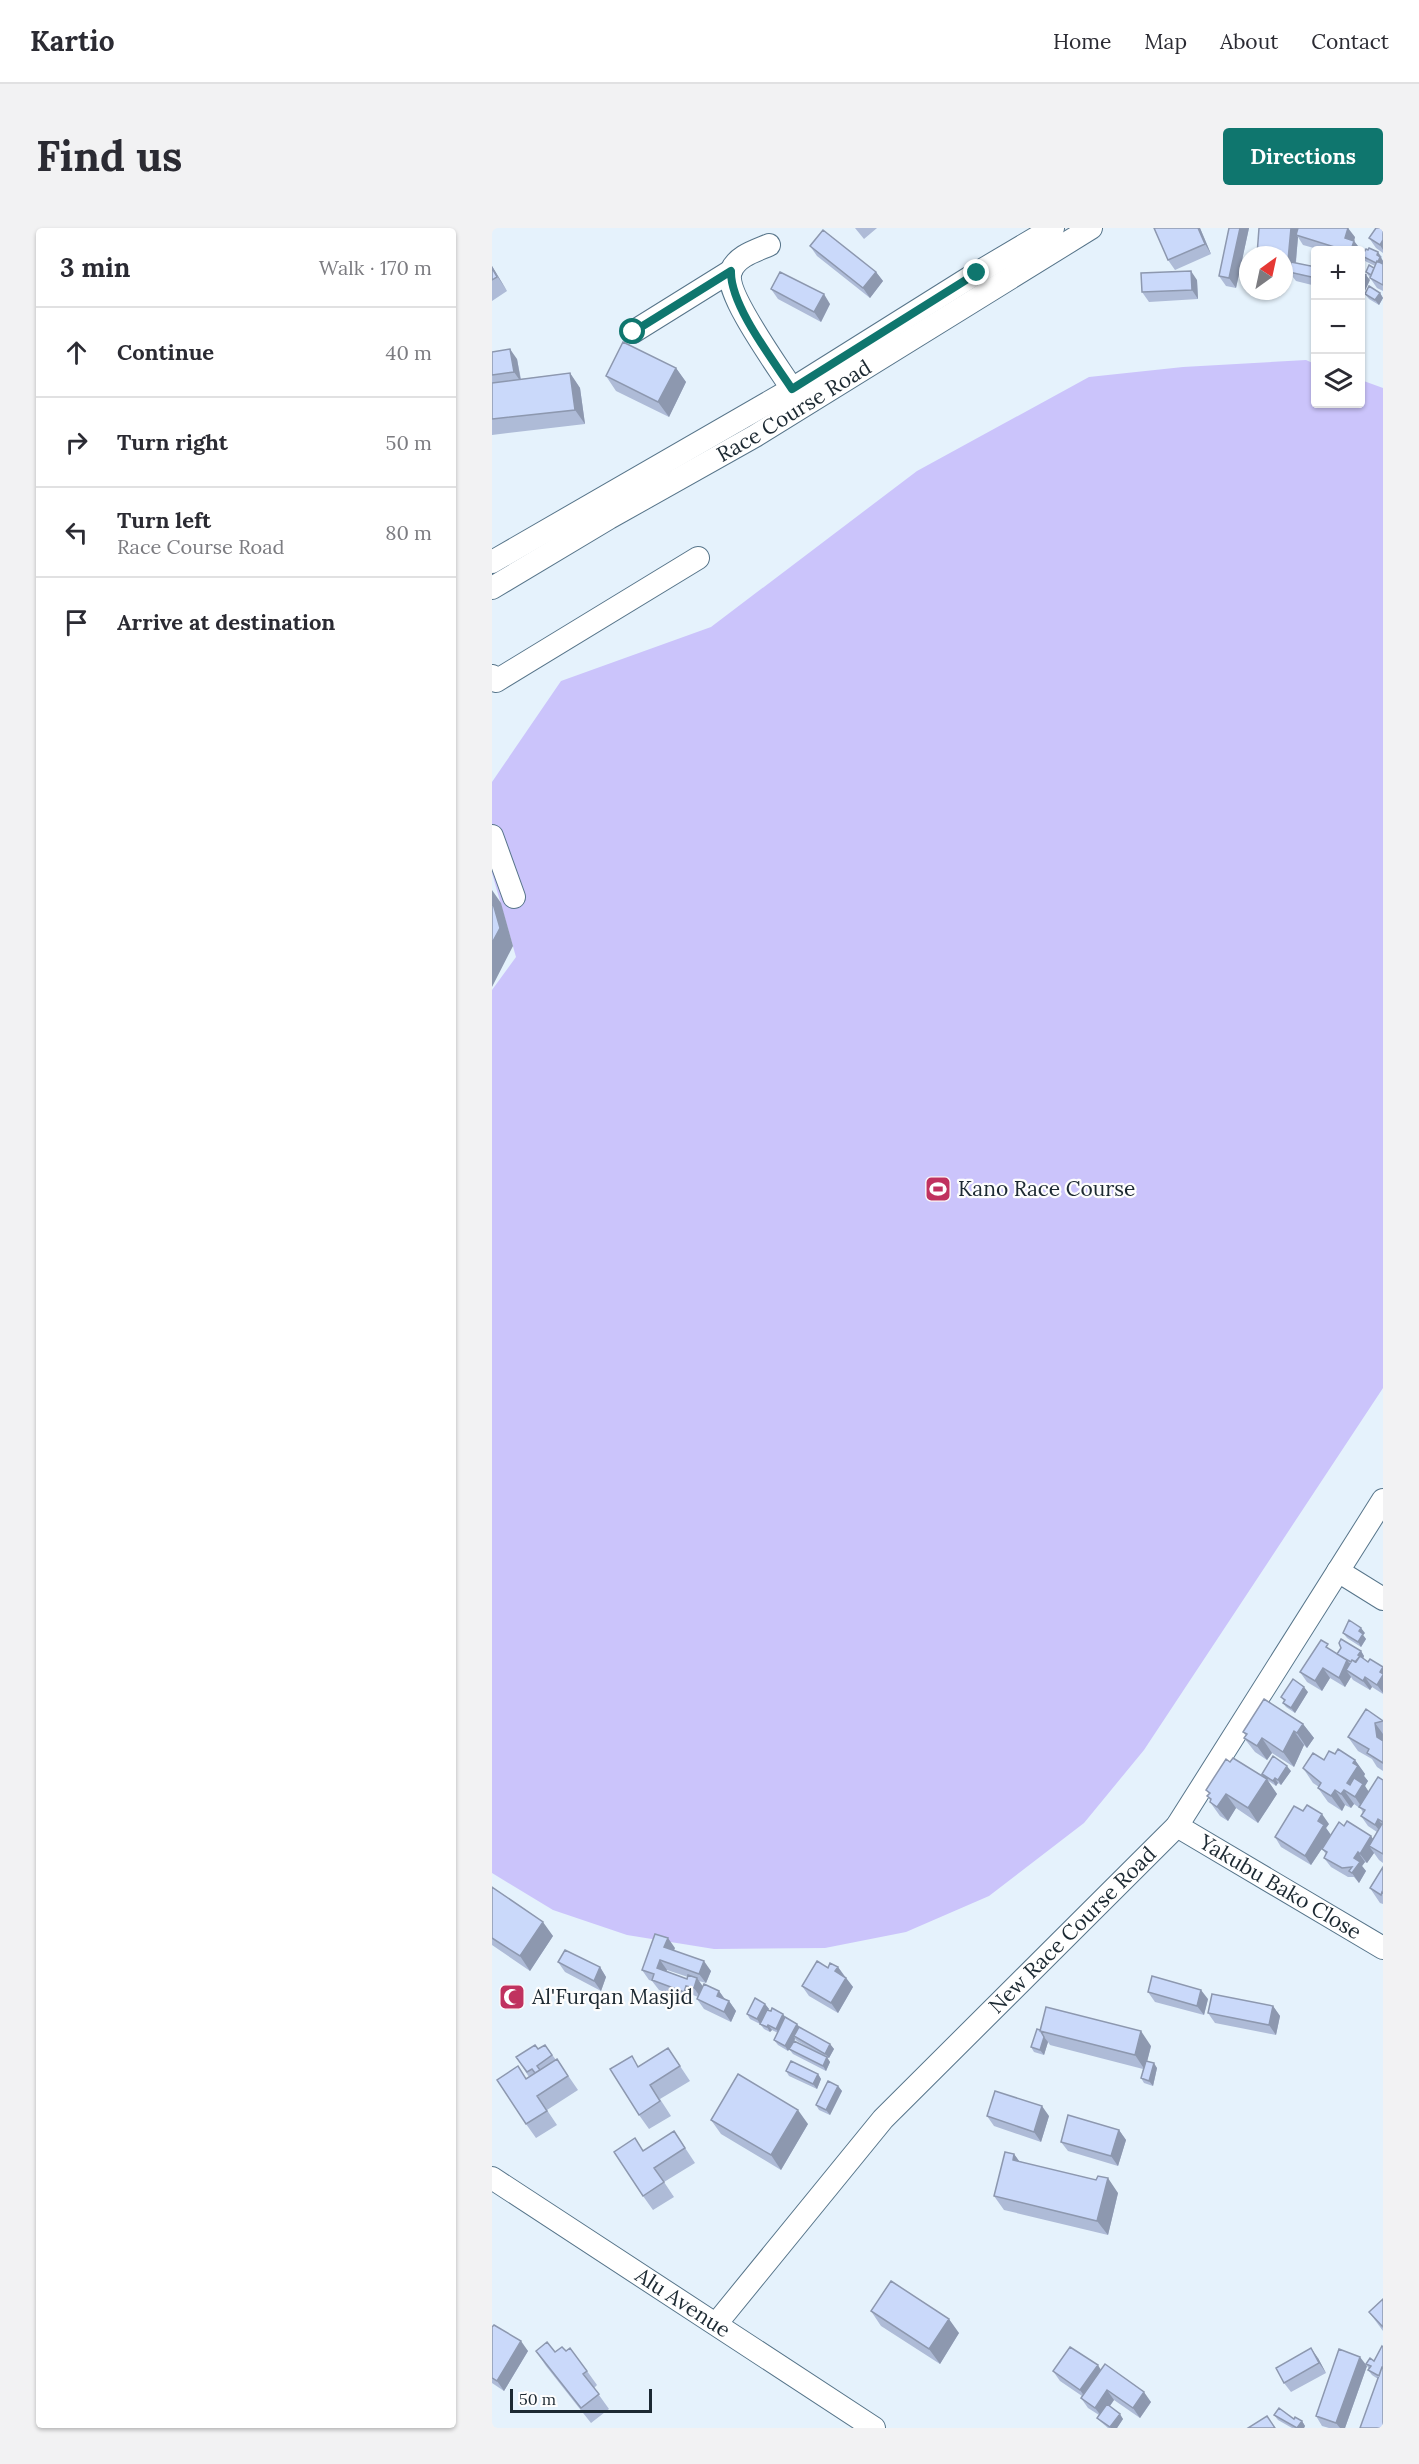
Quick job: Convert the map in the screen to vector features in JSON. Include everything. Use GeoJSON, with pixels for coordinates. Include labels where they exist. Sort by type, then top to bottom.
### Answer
{"type":"FeatureCollection","features":[{"type":"Feature","properties":{"kind":"street","name":"Race Course Road"},"geometry":{"type":"LineString","coordinates":[[492,562],[792,389],[1053,228]]}},
{"type":"Feature","properties":{"kind":"street","name":"Race Course Road"},"geometry":{"type":"LineString","coordinates":[[492,588],[609,518],[755,436],[1091,228]]}},
{"type":"Feature","properties":{"kind":"street"},"geometry":{"type":"LineString","coordinates":[[633,332],[731,271],[747,254],[769,245]]}},
{"type":"Feature","properties":{"kind":"street"},"geometry":{"type":"LineString","coordinates":[[731,271],[733,293],[792,389]]}},
{"type":"Feature","properties":{"kind":"street"},"geometry":{"type":"LineString","coordinates":[[493,681],[698,558]]}},
{"type":"Feature","properties":{"kind":"street"},"geometry":{"type":"LineString","coordinates":[[492,836],[514,897]]}},
{"type":"Feature","properties":{"kind":"street","name":"New Race Course Road"},"geometry":{"type":"LineString","coordinates":[[716,2324],[884,2119],[1177,1826],[1383,1500]]}},
{"type":"Feature","properties":{"kind":"street"},"geometry":{"type":"LineString","coordinates":[[1338,1571],[1383,1599]]}},
{"type":"Feature","properties":{"kind":"street","name":"Yakubu Bako Close"},"geometry":{"type":"LineString","coordinates":[[1177,1826],[1383,1948]]}},
{"type":"Feature","properties":{"kind":"street","name":"Alu Avenue"},"geometry":{"type":"LineString","coordinates":[[492,2178],[874,2428]]}},
{"type":"Feature","properties":{"kind":"shaded area","name":"Kano Race Course"},"geometry":{"type":"Polygon","coordinates":[[[1306,360],[1311,362],[1311,408],[1365,408],[1365,381],[1383,388],[1383,1388],[1144,1750],[1084,1823],[989,1896],[906,1932],[825,1948],[714,1949],[627,1935],[553,1910],[492,1873],[492,990],[516,957],[492,873],[492,782],[561,681],[711,627],[917,471],[1089,377],[1183,367],[1306,360]]]}},
{"type":"Feature","properties":{"kind":"building"},"geometry":{"type":"Polygon","coordinates":[[[1154,228],[1198,228],[1205,244],[1168,260],[1154,228]]]}},
{"type":"Feature","properties":{"kind":"building"},"geometry":{"type":"Polygon","coordinates":[[[1229,228],[1240,228],[1229,278],[1219,276],[1229,228]]]}},
{"type":"Feature","properties":{"kind":"building"},"geometry":{"type":"Polygon","coordinates":[[[1259,228],[1291,228],[1289,246],[1258,246],[1259,228]]]}},
{"type":"Feature","properties":{"kind":"building"},"geometry":{"type":"Polygon","coordinates":[[[1298,228],[1348,228],[1345,238],[1354,241],[1352,246],[1331,246],[1296,235],[1298,228]]]}},
{"type":"Feature","properties":{"kind":"building"},"geometry":{"type":"Polygon","coordinates":[[[1376,228],[1383,228],[1383,240],[1380,245],[1369,238],[1376,228]]]}},
{"type":"Feature","properties":{"kind":"building"},"geometry":{"type":"Polygon","coordinates":[[[823,230],[876,272],[863,288],[810,246],[823,230]]]}},
{"type":"Feature","properties":{"kind":"building"},"geometry":{"type":"Polygon","coordinates":[[[1369,248],[1378,252],[1377,255],[1380,257],[1378,262],[1365,258],[1365,251],[1369,248]]]}},
{"type":"Feature","properties":{"kind":"building"},"geometry":{"type":"Polygon","coordinates":[[[1377,261],[1383,264],[1383,285],[1370,278],[1377,261]]]}},
{"type":"Feature","properties":{"kind":"building"},"geometry":{"type":"Polygon","coordinates":[[[1293,262],[1311,266],[1311,277],[1293,273],[1293,262]]]}},
{"type":"Feature","properties":{"kind":"building"},"geometry":{"type":"Polygon","coordinates":[[[1369,265],[1374,268],[1371,275],[1366,272],[1369,265]]]}},
{"type":"Feature","properties":{"kind":"building"},"geometry":{"type":"Polygon","coordinates":[[[492,268],[497,277],[492,280],[492,268]]]}},
{"type":"Feature","properties":{"kind":"building"},"geometry":{"type":"Polygon","coordinates":[[[1191,271],[1192,290],[1142,292],[1141,273],[1191,271]]]}},
{"type":"Feature","properties":{"kind":"building"},"geometry":{"type":"Polygon","coordinates":[[[780,272],[824,294],[814,312],[771,289],[780,272]]]}},
{"type":"Feature","properties":{"kind":"building"},"geometry":{"type":"Polygon","coordinates":[[[1369,286],[1380,293],[1375,300],[1365,294],[1369,286]]]}},
{"type":"Feature","properties":{"kind":"building"},"geometry":{"type":"Polygon","coordinates":[[[623,342],[676,368],[658,402],[606,376],[623,342]]]}},
{"type":"Feature","properties":{"kind":"building"},"geometry":{"type":"Polygon","coordinates":[[[510,349],[514,372],[492,375],[492,352],[510,349]]]}},
{"type":"Feature","properties":{"kind":"building"},"geometry":{"type":"Polygon","coordinates":[[[570,373],[575,410],[492,419],[492,383],[570,373]]]}},
{"type":"Feature","properties":{"kind":"building"},"geometry":{"type":"Polygon","coordinates":[[[492,900],[500,928],[492,943],[492,900]]]}},
{"type":"Feature","properties":{"kind":"building"},"geometry":{"type":"Polygon","coordinates":[[[1349,1620],[1361,1628],[1359,1631],[1363,1634],[1358,1642],[1343,1633],[1349,1620]]]}},
{"type":"Feature","properties":{"kind":"building"},"geometry":{"type":"Polygon","coordinates":[[[1341,1639],[1361,1651],[1355,1662],[1337,1654],[1341,1648],[1339,1643],[1341,1639]]]}},
{"type":"Feature","properties":{"kind":"building"},"geometry":{"type":"Polygon","coordinates":[[[1321,1640],[1328,1644],[1326,1647],[1347,1660],[1339,1678],[1323,1668],[1315,1681],[1300,1672],[1321,1640]]]}},
{"type":"Feature","properties":{"kind":"building"},"geometry":{"type":"Polygon","coordinates":[[[1360,1656],[1368,1662],[1370,1659],[1383,1667],[1380,1672],[1383,1675],[1377,1685],[1365,1677],[1363,1681],[1346,1670],[1352,1660],[1356,1662],[1360,1656]]]}},
{"type":"Feature","properties":{"kind":"building"},"geometry":{"type":"Polygon","coordinates":[[[1293,1679],[1304,1687],[1291,1708],[1283,1703],[1285,1700],[1281,1697],[1293,1679]]]}},
{"type":"Feature","properties":{"kind":"building"},"geometry":{"type":"Polygon","coordinates":[[[1264,1699],[1303,1724],[1297,1733],[1294,1731],[1283,1752],[1262,1738],[1257,1746],[1244,1738],[1247,1734],[1243,1732],[1264,1699]]]}},
{"type":"Feature","properties":{"kind":"building"},"geometry":{"type":"Polygon","coordinates":[[[1366,1709],[1383,1721],[1375,1723],[1377,1737],[1383,1741],[1383,1763],[1367,1753],[1369,1749],[1348,1737],[1366,1709]]]}},
{"type":"Feature","properties":{"kind":"building"},"geometry":{"type":"Polygon","coordinates":[[[1338,1749],[1355,1760],[1353,1763],[1358,1766],[1347,1783],[1350,1785],[1354,1778],[1363,1784],[1355,1797],[1344,1790],[1341,1794],[1335,1790],[1331,1796],[1318,1788],[1321,1783],[1303,1768],[1313,1753],[1324,1760],[1329,1751],[1335,1754],[1338,1749]]]}},
{"type":"Feature","properties":{"kind":"building"},"geometry":{"type":"Polygon","coordinates":[[[1273,1756],[1287,1766],[1278,1780],[1275,1778],[1273,1781],[1262,1774],[1273,1756]]]}},
{"type":"Feature","properties":{"kind":"building"},"geometry":{"type":"Polygon","coordinates":[[[1233,1758],[1267,1779],[1248,1808],[1226,1794],[1217,1807],[1210,1802],[1211,1799],[1207,1796],[1210,1793],[1206,1790],[1226,1759],[1230,1762],[1233,1758]]]}},
{"type":"Feature","properties":{"kind":"building"},"geometry":{"type":"Polygon","coordinates":[[[1378,1777],[1383,1780],[1383,1822],[1378,1819],[1375,1825],[1361,1816],[1365,1810],[1359,1807],[1378,1777]]]}},
{"type":"Feature","properties":{"kind":"building"},"geometry":{"type":"Polygon","coordinates":[[[1307,1805],[1322,1814],[1318,1821],[1324,1825],[1305,1856],[1275,1837],[1294,1806],[1303,1811],[1307,1805]]]}},
{"type":"Feature","properties":{"kind":"building"},"geometry":{"type":"Polygon","coordinates":[[[1347,1821],[1371,1836],[1360,1854],[1358,1852],[1354,1858],[1360,1862],[1352,1873],[1349,1871],[1352,1867],[1342,1868],[1324,1858],[1327,1852],[1322,1849],[1339,1822],[1344,1826],[1347,1821]]]}},
{"type":"Feature","properties":{"kind":"building"},"geometry":{"type":"Polygon","coordinates":[[[1383,1822],[1383,1854],[1369,1846],[1383,1822]]]}},
{"type":"Feature","properties":{"kind":"building"},"geometry":{"type":"Polygon","coordinates":[[[1383,1867],[1383,1893],[1381,1895],[1370,1888],[1383,1867]]]}},
{"type":"Feature","properties":{"kind":"building"},"geometry":{"type":"Polygon","coordinates":[[[492,1887],[543,1922],[520,1956],[492,1938],[492,1887]]]}},
{"type":"Feature","properties":{"kind":"building"},"geometry":{"type":"Polygon","coordinates":[[[655,1934],[668,1938],[664,1947],[704,1961],[699,1974],[660,1960],[657,1968],[687,1979],[688,1975],[697,1978],[694,1988],[686,1986],[684,1992],[652,1980],[654,1974],[642,1970],[655,1934]]]}},
{"type":"Feature","properties":{"kind":"building"},"geometry":{"type":"Polygon","coordinates":[[[565,1950],[600,1967],[594,1981],[558,1962],[565,1950]]]}},
{"type":"Feature","properties":{"kind":"building"},"geometry":{"type":"Polygon","coordinates":[[[817,1961],[828,1968],[830,1963],[838,1967],[835,1971],[846,1978],[831,2003],[802,1986],[817,1961]]]}},
{"type":"Feature","properties":{"kind":"building"},"geometry":{"type":"Polygon","coordinates":[[[1152,1976],[1201,1990],[1197,2006],[1148,1992],[1152,1976]]]}},
{"type":"Feature","properties":{"kind":"building"},"geometry":{"type":"Polygon","coordinates":[[[704,1984],[719,1991],[717,1996],[729,2001],[724,2012],[697,1999],[704,1984]]]}},
{"type":"Feature","properties":{"kind":"building"},"geometry":{"type":"Polygon","coordinates":[[[1212,1994],[1273,2006],[1269,2025],[1208,2013],[1212,1994]]]}},
{"type":"Feature","properties":{"kind":"building"},"geometry":{"type":"Polygon","coordinates":[[[755,1998],[765,2004],[757,2019],[747,2014],[755,1998]]]}},
{"type":"Feature","properties":{"kind":"building"},"geometry":{"type":"Polygon","coordinates":[[[1046,2007],[1141,2031],[1135,2055],[1040,2031],[1046,2007]]]}},
{"type":"Feature","properties":{"kind":"building"},"geometry":{"type":"Polygon","coordinates":[[[772,2008],[783,2014],[776,2029],[760,2024],[767,2010],[771,2011],[772,2008]]]}},
{"type":"Feature","properties":{"kind":"building"},"geometry":{"type":"Polygon","coordinates":[[[785,2017],[797,2024],[785,2046],[774,2040],[785,2017]]]}},
{"type":"Feature","properties":{"kind":"building"},"geometry":{"type":"Polygon","coordinates":[[[799,2027],[830,2044],[825,2054],[794,2036],[799,2027]]]}},
{"type":"Feature","properties":{"kind":"building"},"geometry":{"type":"Polygon","coordinates":[[[1037,2029],[1044,2037],[1040,2050],[1031,2047],[1037,2029]]]}},
{"type":"Feature","properties":{"kind":"building"},"geometry":{"type":"Polygon","coordinates":[[[794,2041],[827,2057],[823,2066],[789,2049],[794,2041]]]}},
{"type":"Feature","properties":{"kind":"building"},"geometry":{"type":"Polygon","coordinates":[[[535,2045],[538,2049],[545,2045],[552,2055],[537,2066],[540,2070],[535,2073],[532,2069],[527,2072],[516,2057],[535,2045]]]}},
{"type":"Feature","properties":{"kind":"building"},"geometry":{"type":"Polygon","coordinates":[[[668,2048],[680,2066],[650,2085],[660,2101],[639,2115],[610,2069],[632,2056],[638,2067],[668,2048]]]}},
{"type":"Feature","properties":{"kind":"building"},"geometry":{"type":"Polygon","coordinates":[[[557,2059],[568,2076],[537,2096],[547,2111],[526,2124],[497,2080],[518,2066],[526,2079],[557,2059]]]}},
{"type":"Feature","properties":{"kind":"building"},"geometry":{"type":"Polygon","coordinates":[[[791,2061],[818,2074],[813,2084],[786,2071],[791,2061]]]}},
{"type":"Feature","properties":{"kind":"building"},"geometry":{"type":"Polygon","coordinates":[[[1146,2061],[1154,2063],[1149,2081],[1141,2078],[1146,2061]]]}},
{"type":"Feature","properties":{"kind":"building"},"geometry":{"type":"Polygon","coordinates":[[[738,2074],[798,2110],[771,2155],[711,2120],[738,2074]]]}},
{"type":"Feature","properties":{"kind":"building"},"geometry":{"type":"Polygon","coordinates":[[[828,2081],[838,2086],[826,2110],[816,2105],[828,2081]]]}},
{"type":"Feature","properties":{"kind":"building"},"geometry":{"type":"Polygon","coordinates":[[[995,2091],[1042,2106],[1034,2132],[987,2116],[995,2091]]]}},
{"type":"Feature","properties":{"kind":"building"},"geometry":{"type":"Polygon","coordinates":[[[1068,2115],[1119,2130],[1111,2156],[1061,2142],[1068,2115]]]}},
{"type":"Feature","properties":{"kind":"building"},"geometry":{"type":"Polygon","coordinates":[[[674,2131],[685,2148],[654,2168],[664,2182],[643,2196],[614,2152],[635,2138],[643,2151],[674,2131]]]}},
{"type":"Feature","properties":{"kind":"building"},"geometry":{"type":"Polygon","coordinates":[[[1005,2152],[1014,2154],[1013,2160],[1096,2180],[1098,2176],[1108,2178],[1097,2221],[994,2196],[1005,2152]]]}},
{"type":"Feature","properties":{"kind":"building"},"geometry":{"type":"Polygon","coordinates":[[[891,2281],[949,2319],[929,2349],[871,2311],[891,2281]]]}},
{"type":"Feature","properties":{"kind":"building"},"geometry":{"type":"Polygon","coordinates":[[[1383,2299],[1383,2327],[1369,2312],[1383,2299]]]}},
{"type":"Feature","properties":{"kind":"building"},"geometry":{"type":"Polygon","coordinates":[[[494,2325],[521,2341],[497,2381],[492,2378],[492,2327],[494,2325]]]}},
{"type":"Feature","properties":{"kind":"building"},"geometry":{"type":"Polygon","coordinates":[[[547,2342],[555,2352],[562,2347],[566,2351],[570,2348],[587,2371],[583,2374],[599,2394],[581,2408],[536,2351],[547,2342]]]}},
{"type":"Feature","properties":{"kind":"building"},"geometry":{"type":"Polygon","coordinates":[[[1382,2346],[1383,2367],[1379,2376],[1368,2370],[1371,2366],[1366,2364],[1370,2358],[1374,2361],[1382,2346]]]}},
{"type":"Feature","properties":{"kind":"building"},"geometry":{"type":"Polygon","coordinates":[[[1070,2347],[1098,2365],[1080,2390],[1053,2371],[1070,2347]]]}},
{"type":"Feature","properties":{"kind":"building"},"geometry":{"type":"Polygon","coordinates":[[[1311,2348],[1319,2363],[1284,2383],[1276,2368],[1311,2348]]]}},
{"type":"Feature","properties":{"kind":"building"},"geometry":{"type":"Polygon","coordinates":[[[1339,2349],[1360,2357],[1336,2423],[1316,2416],[1339,2349]]]}},
{"type":"Feature","properties":{"kind":"building"},"geometry":{"type":"Polygon","coordinates":[[[1105,2364],[1144,2392],[1133,2408],[1107,2390],[1095,2408],[1081,2398],[1105,2364]]]}},
{"type":"Feature","properties":{"kind":"building"},"geometry":{"type":"Polygon","coordinates":[[[1382,2367],[1383,2428],[1360,2428],[1382,2367]]]}},
{"type":"Feature","properties":{"kind":"building"},"geometry":{"type":"Polygon","coordinates":[[[1107,2404],[1120,2414],[1110,2427],[1097,2418],[1107,2404]]]}},
{"type":"Feature","properties":{"kind":"building"},"geometry":{"type":"Polygon","coordinates":[[[1279,2408],[1294,2419],[1295,2417],[1302,2421],[1297,2428],[1274,2415],[1279,2408]]]}},
{"type":"Feature","properties":{"kind":"building"},"geometry":{"type":"Polygon","coordinates":[[[1267,2416],[1275,2428],[1248,2428],[1267,2416]]]}},
{"type":"Feature","properties":{"kind":"place","name":"Kano Race Course"},"geometry":{"type":"Point","coordinates":[938,1189]}},
{"type":"Feature","properties":{"kind":"place","name":"Al'Furqan Masjid"},"geometry":{"type":"Point","coordinates":[512,1997]}},
{"type":"Feature","properties":{"kind":"route"},"geometry":{"type":"LineString","coordinates":[[633,332],[731,271],[730,282],[733,293],[792,389],[977,273]]}}]}
